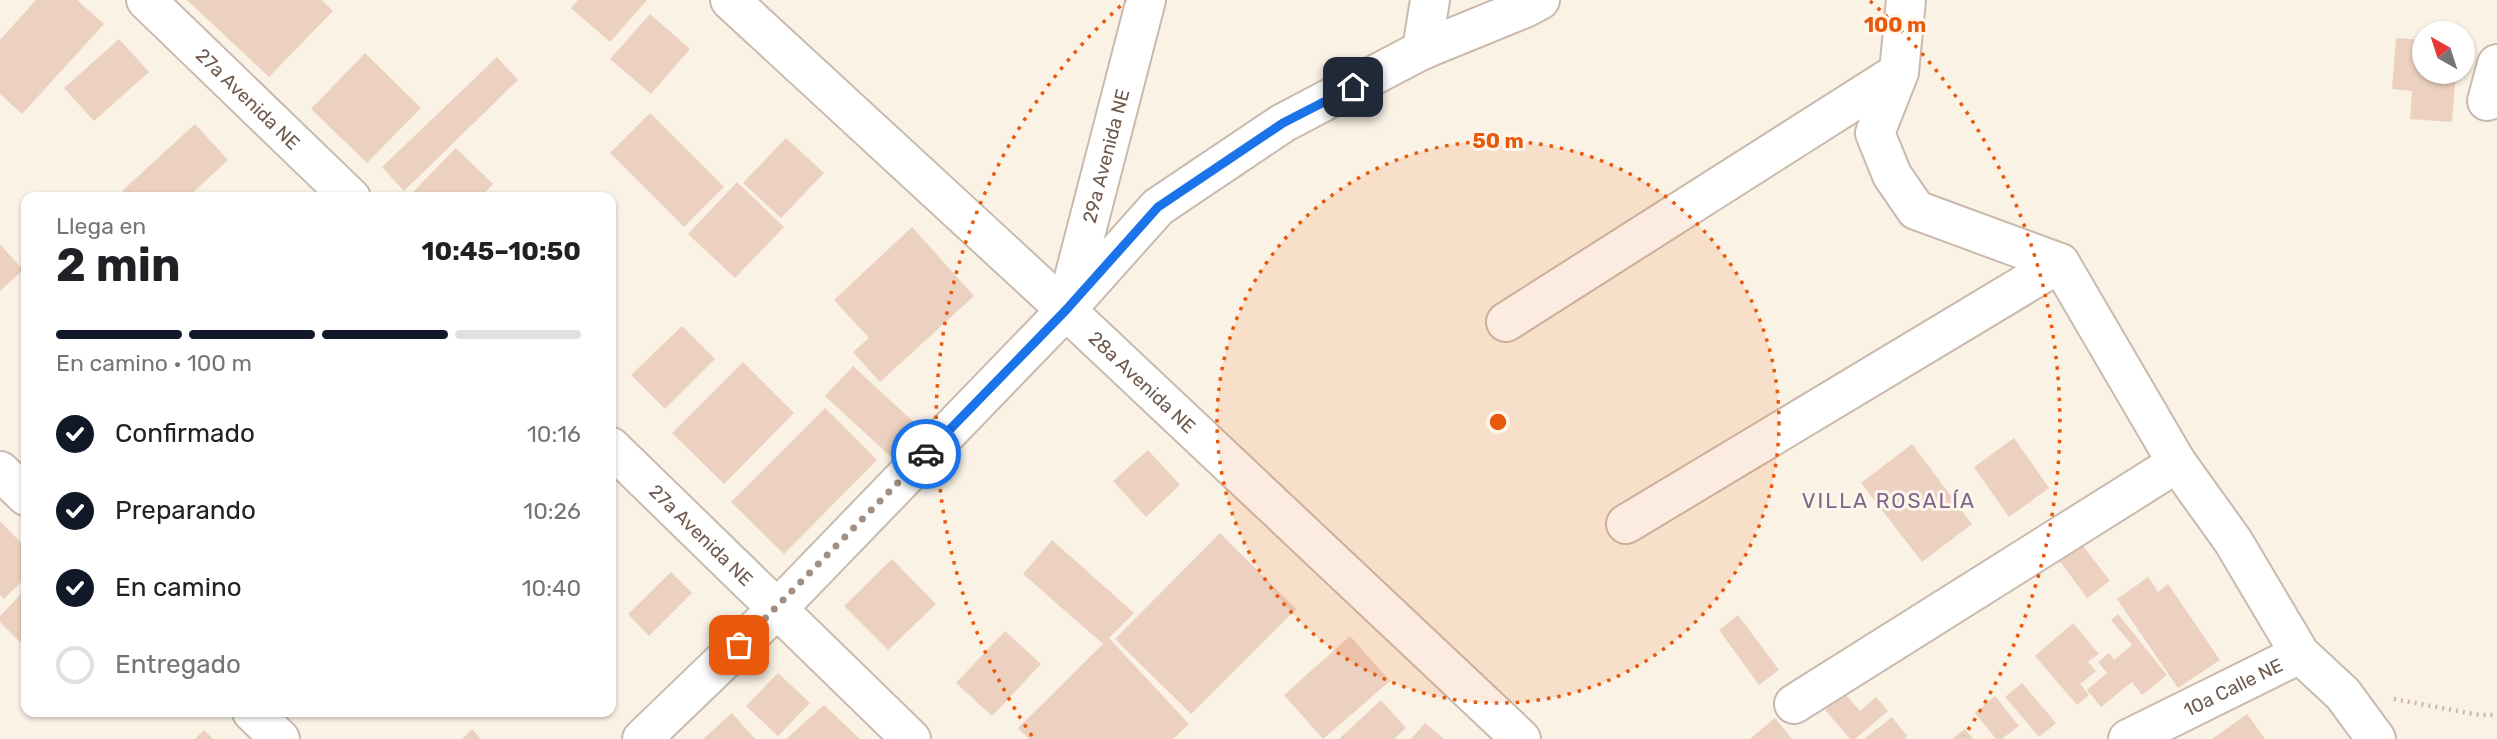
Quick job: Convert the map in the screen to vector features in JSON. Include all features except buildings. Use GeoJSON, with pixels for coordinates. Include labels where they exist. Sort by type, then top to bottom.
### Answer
{"type":"FeatureCollection","features":[{"type":"Feature","properties":{"kind":"street","name":"27a Avenida NE"},"geometry":{"type":"LineString","coordinates":[[146,0],[345,192]]}},
{"type":"Feature","properties":{"kind":"street","name":"28a Avenida NE"},"geometry":{"type":"LineString","coordinates":[[730,0],[1066,310],[1521,739]]}},
{"type":"Feature","properties":{"kind":"street","name":"29a Avenida NE"},"geometry":{"type":"LineString","coordinates":[[1066,310],[1146,0]]}},
{"type":"Feature","properties":{"kind":"street"},"geometry":{"type":"LineString","coordinates":[[1422,50],[1430,0]]}},
{"type":"Feature","properties":{"kind":"street"},"geometry":{"type":"LineString","coordinates":[[642,739],[778,608],[1066,310],[1158,207],[1283,123],[1422,50],[1539,0]]}},
{"type":"Feature","properties":{"kind":"street"},"geometry":{"type":"LineString","coordinates":[[1906,0],[1899,72],[1875,133],[1892,175],[1916,210],[2060,264],[2176,463],[2233,541],[2300,654],[2343,694],[2376,739]]}},
{"type":"Feature","properties":{"kind":"street"},"geometry":{"type":"LineString","coordinates":[[2487,101],[2497,64]]}},
{"type":"Feature","properties":{"kind":"street"},"geometry":{"type":"LineString","coordinates":[[1506,322],[1899,72]]}},
{"type":"Feature","properties":{"kind":"street"},"geometry":{"type":"LineString","coordinates":[[1626,524],[2060,264]]}},
{"type":"Feature","properties":{"kind":"street","name":"27a Avenida NE"},"geometry":{"type":"LineString","coordinates":[[616,452],[911,739]]}},
{"type":"Feature","properties":{"kind":"street"},"geometry":{"type":"LineString","coordinates":[[1794,704],[2176,463]]}},
{"type":"Feature","properties":{"kind":"street"},"geometry":{"type":"LineString","coordinates":[[0,471],[21,491]]}},
{"type":"Feature","properties":{"kind":"street","name":"10a Calle NE"},"geometry":{"type":"LineString","coordinates":[[2128,739],[2300,654]]}},
{"type":"Feature","properties":{"kind":"street"},"geometry":{"type":"LineString","coordinates":[[257,717],[280,739]]}},
{"type":"Feature","properties":{"kind":"path"},"geometry":{"type":"LineString","coordinates":[[2343,694],[2382,697],[2479,715],[2497,715]]}},
{"type":"Feature","properties":{"kind":"way so far"},"geometry":{"type":"LineString","coordinates":[[739,645],[926,454]]}},
{"type":"Feature","properties":{"kind":"district","name":"VILLA ROSALÍA"},"geometry":{"type":"Point","coordinates":[1889,501]}},
{"type":"Feature","properties":{"kind":"route"},"geometry":{"type":"LineString","coordinates":[[926,454],[1066,310],[1158,207],[1283,123],[1353,87]]}}]}
